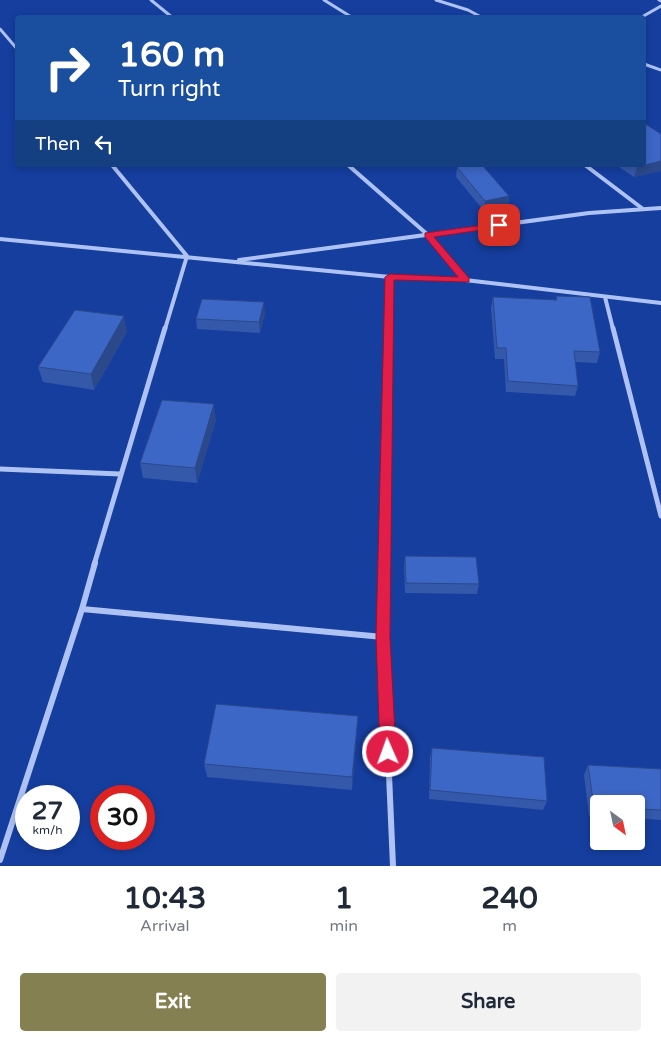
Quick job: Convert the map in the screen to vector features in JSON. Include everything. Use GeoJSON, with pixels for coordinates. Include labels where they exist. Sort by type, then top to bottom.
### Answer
{"type":"FeatureCollection","features":[{"type":"Feature","properties":{"kind":"street"},"geometry":{"type":"LineString","coordinates":[[151,0],[169,15]]}},
{"type":"Feature","properties":{"kind":"street"},"geometry":{"type":"LineString","coordinates":[[324,0],[349,15]]}},
{"type":"Feature","properties":{"kind":"street"},"geometry":{"type":"LineString","coordinates":[[436,0],[468,10],[477,15]]}},
{"type":"Feature","properties":{"kind":"street"},"geometry":{"type":"LineString","coordinates":[[645,15],[661,6]]}},
{"type":"Feature","properties":{"kind":"street"},"geometry":{"type":"LineString","coordinates":[[0,30],[15,47]]}},
{"type":"Feature","properties":{"kind":"street"},"geometry":{"type":"LineString","coordinates":[[646,65],[661,70]]}},
{"type":"Feature","properties":{"kind":"street"},"geometry":{"type":"LineString","coordinates":[[114,167],[188,256]]}},
{"type":"Feature","properties":{"kind":"street"},"geometry":{"type":"LineString","coordinates":[[350,167],[428,235],[465,280]]}},
{"type":"Feature","properties":{"kind":"street"},"geometry":{"type":"LineString","coordinates":[[588,167],[643,209]]}},
{"type":"Feature","properties":{"kind":"street"},"geometry":{"type":"LineString","coordinates":[[229,261],[589,213],[661,208]]}},
{"type":"Feature","properties":{"kind":"street"},"geometry":{"type":"LineString","coordinates":[[0,239],[390,277],[465,280],[661,303]]}},
{"type":"Feature","properties":{"kind":"street"},"geometry":{"type":"LineString","coordinates":[[0,860],[82,609],[120,474],[188,256]]}},
{"type":"Feature","properties":{"kind":"street"},"geometry":{"type":"LineString","coordinates":[[390,277],[383,637],[393,866]]}},
{"type":"Feature","properties":{"kind":"street"},"geometry":{"type":"LineString","coordinates":[[605,297],[661,516]]}},
{"type":"Feature","properties":{"kind":"street"},"geometry":{"type":"LineString","coordinates":[[0,469],[120,474]]}},
{"type":"Feature","properties":{"kind":"street"},"geometry":{"type":"LineString","coordinates":[[82,609],[383,637]]}},
{"type":"Feature","properties":{"kind":"building"},"geometry":{"type":"Polygon","coordinates":[[[646,124],[661,134],[661,161],[646,165],[646,124]]]}},
{"type":"Feature","properties":{"kind":"building"},"geometry":{"type":"Polygon","coordinates":[[[457,167],[484,167],[509,196],[485,201],[457,167]]]}},
{"type":"Feature","properties":{"kind":"building"},"geometry":{"type":"Polygon","coordinates":[[[556,296],[590,297],[600,352],[574,351],[578,386],[508,381],[506,348],[497,348],[493,297],[557,300],[556,296]]]}},
{"type":"Feature","properties":{"kind":"building"},"geometry":{"type":"Polygon","coordinates":[[[202,299],[264,302],[259,322],[196,319],[202,299]]]}},
{"type":"Feature","properties":{"kind":"building"},"geometry":{"type":"Polygon","coordinates":[[[75,310],[124,316],[91,374],[38,367],[75,310]]]}},
{"type":"Feature","properties":{"kind":"building"},"geometry":{"type":"Polygon","coordinates":[[[162,400],[214,404],[195,468],[140,463],[162,400]]]}},
{"type":"Feature","properties":{"kind":"building"},"geometry":{"type":"Polygon","coordinates":[[[405,556],[476,557],[479,584],[406,583],[405,556]]]}},
{"type":"Feature","properties":{"kind":"building"},"geometry":{"type":"Polygon","coordinates":[[[216,704],[358,716],[352,777],[204,764],[216,704]]]}},
{"type":"Feature","properties":{"kind":"building"},"geometry":{"type":"Polygon","coordinates":[[[432,748],[544,757],[547,801],[430,790],[432,748]]]}},
{"type":"Feature","properties":{"kind":"building"},"geometry":{"type":"Polygon","coordinates":[[[588,765],[661,769],[661,810],[645,809],[645,795],[592,795],[588,765]]]}},
{"type":"Feature","properties":{"kind":"route"},"geometry":{"type":"LineString","coordinates":[[388,752],[383,637],[390,277],[465,280],[428,235],[499,225]]}}]}
